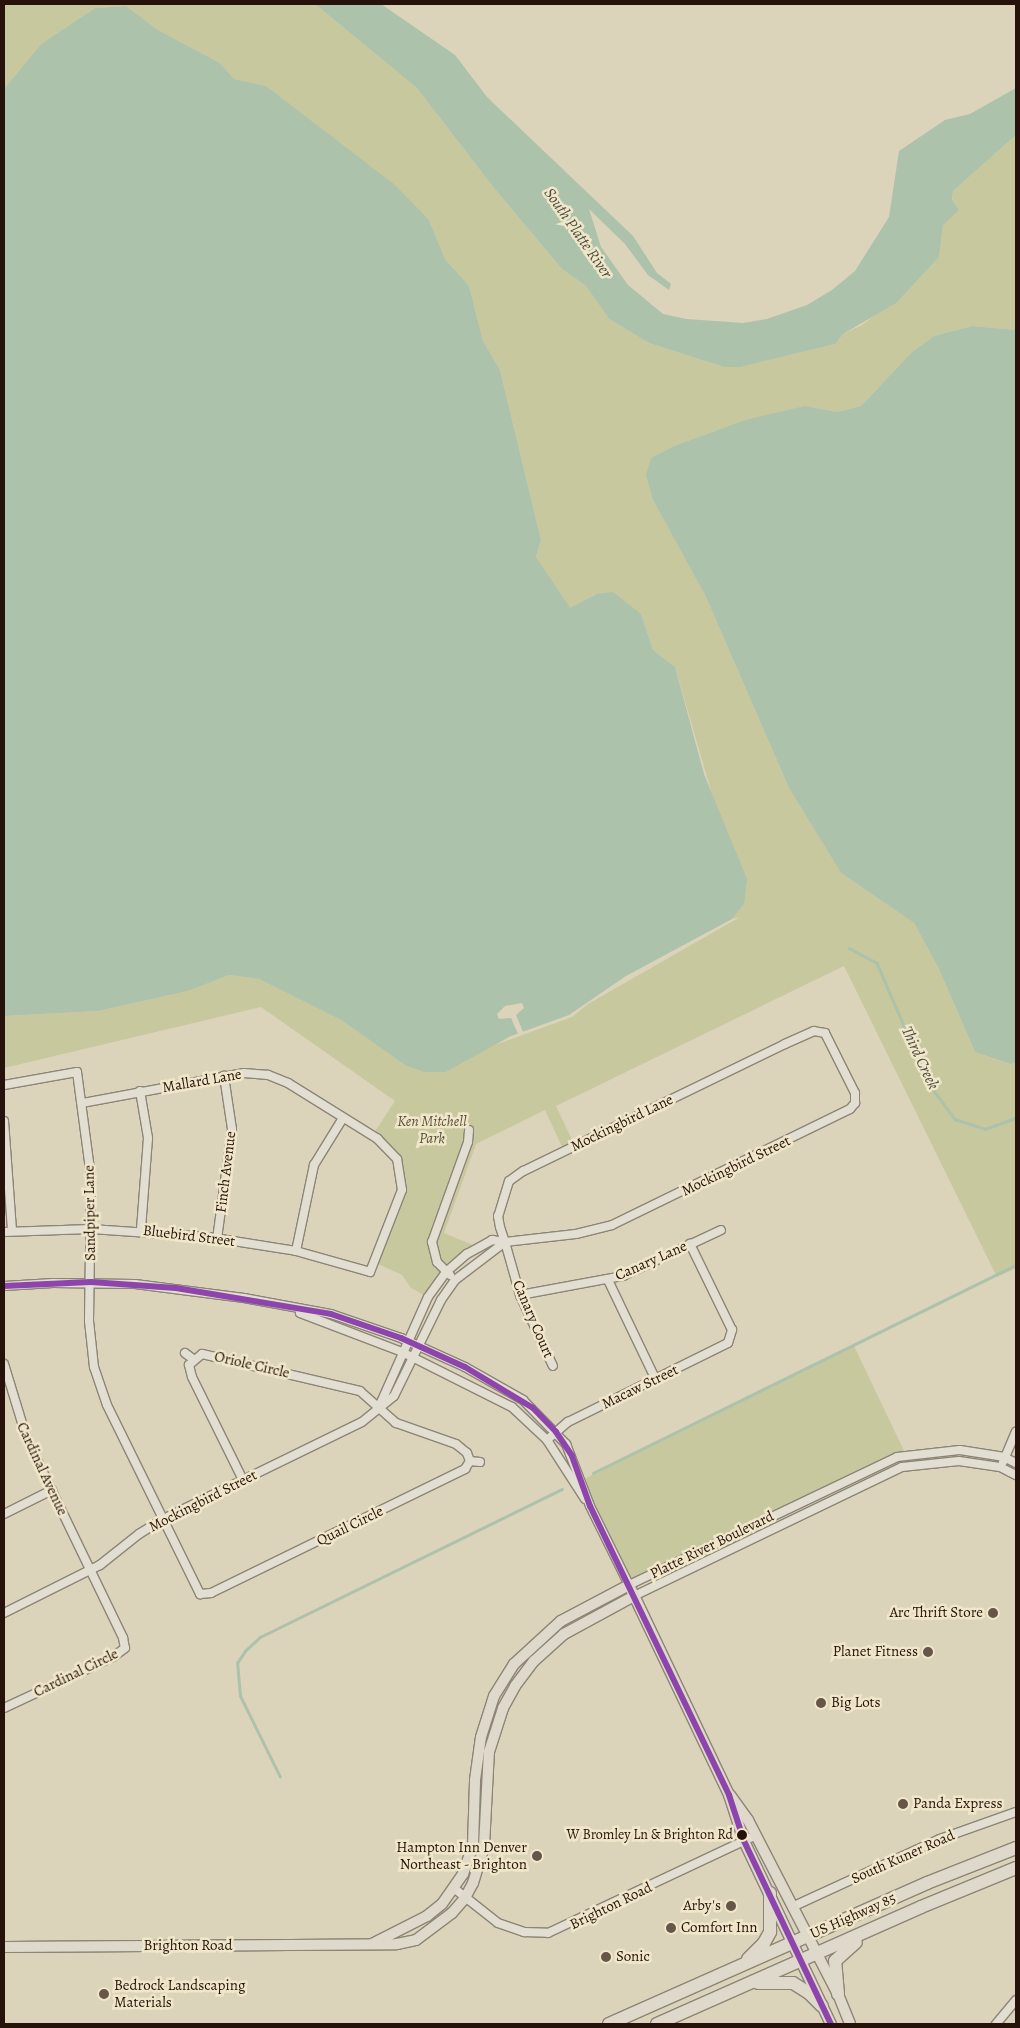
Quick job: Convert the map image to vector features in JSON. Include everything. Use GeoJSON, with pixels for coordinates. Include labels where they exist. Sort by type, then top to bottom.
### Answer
{"type":"FeatureCollection","features":[{"type":"Feature","properties":{"kind":"highway","name":"US Highway 85"},"geometry":{"type":"LineString","coordinates":[[610,2024],[793,1942],[1016,1848]]}},
{"type":"Feature","properties":{"kind":"highway","name":"US Highway 85"},"geometry":{"type":"LineString","coordinates":[[657,2024],[899,1916],[1016,1868]]}},
{"type":"Feature","properties":{"kind":"highway"},"geometry":{"type":"LineString","coordinates":[[738,1967],[768,1936],[772,1922],[770,1893]]}},
{"type":"Feature","properties":{"kind":"highway"},"geometry":{"type":"LineString","coordinates":[[838,1994],[833,1970],[836,1958],[855,1942],[899,1916]]}},
{"type":"Feature","properties":{"kind":"highway"},"geometry":{"type":"LineString","coordinates":[[741,1987],[789,1982],[805,1989],[822,2006]]}},
{"type":"Feature","properties":{"kind":"main road"},"geometry":{"type":"LineString","coordinates":[[629,1586],[729,1794],[756,1835],[838,1994],[850,2024]]}},
{"type":"Feature","properties":{"kind":"main road","name":"Platte River Boulevard"},"geometry":{"type":"LineString","coordinates":[[455,1890],[473,1845],[475,1780],[487,1714],[514,1664],[562,1620],[629,1586]]}},
{"type":"Feature","properties":{"kind":"main road","name":"Platte River Boulevard"},"geometry":{"type":"LineString","coordinates":[[465,1898],[480,1865],[484,1846],[489,1752],[503,1708],[532,1662],[570,1629],[634,1596]]}},
{"type":"Feature","properties":{"kind":"main road"},"geometry":{"type":"LineString","coordinates":[[729,1794],[744,1841],[830,2024]]}},
{"type":"Feature","properties":{"kind":"main road","name":"Brighton Road"},"geometry":{"type":"LineString","coordinates":[[372,1944],[416,1924],[442,1904],[455,1890]]}},
{"type":"Feature","properties":{"kind":"main road","name":"Brighton Road"},"geometry":{"type":"LineString","coordinates":[[4,1947],[397,1944],[416,1940],[440,1924],[465,1898]]}},
{"type":"Feature","properties":{"kind":"street","name":"Mockingbird Street"},"geometry":{"type":"LineString","coordinates":[[378,1407],[428,1297],[446,1272],[478,1247],[492,1240],[505,1242],[587,1233],[612,1225],[850,1110],[855,1104],[855,1093],[827,1036],[814,1031],[794,1039]]}},
{"type":"Feature","properties":{"kind":"street","name":"Mockingbird Lane"},"geometry":{"type":"LineString","coordinates":[[505,1242],[498,1216],[507,1186],[517,1174],[794,1039]]}},
{"type":"Feature","properties":{"kind":"street","name":"Sandpiper Lane"},"geometry":{"type":"LineString","coordinates":[[4,1085],[76,1072],[82,1103],[91,1177],[90,1337],[97,1378],[163,1519]]}},
{"type":"Feature","properties":{"kind":"street","name":"Mallard Lane"},"geometry":{"type":"LineString","coordinates":[[82,1103],[224,1076],[256,1073],[278,1078],[343,1118],[391,1152],[400,1168],[402,1190],[370,1272]]}},
{"type":"Feature","properties":{"kind":"street","name":"Finch Avenue"},"geometry":{"type":"LineString","coordinates":[[217,1239],[232,1129],[224,1076]]}},
{"type":"Feature","properties":{"kind":"street"},"geometry":{"type":"LineString","coordinates":[[140,1092],[148,1138],[141,1230]]}},
{"type":"Feature","properties":{"kind":"street"},"geometry":{"type":"LineString","coordinates":[[296,1251],[314,1165],[343,1118]]}},
{"type":"Feature","properties":{"kind":"street"},"geometry":{"type":"LineString","coordinates":[[4,1121],[12,1231]]}},
{"type":"Feature","properties":{"kind":"street"},"geometry":{"type":"LineString","coordinates":[[455,1280],[446,1272],[434,1256],[432,1242],[468,1142],[469,1130]]}},
{"type":"Feature","properties":{"kind":"street","name":"Bluebird Street"},"geometry":{"type":"LineString","coordinates":[[4,1232],[92,1229],[141,1230],[296,1251],[370,1272]]}},
{"type":"Feature","properties":{"kind":"street","name":"Canary Lane"},"geometry":{"type":"LineString","coordinates":[[520,1296],[608,1280],[634,1271],[721,1230]]}},
{"type":"Feature","properties":{"kind":"street","name":"Mockingbird Street"},"geometry":{"type":"LineString","coordinates":[[4,1612],[90,1570],[163,1519],[362,1422],[378,1407],[394,1396],[415,1358],[441,1300],[455,1280],[505,1242]]}},
{"type":"Feature","properties":{"kind":"street","name":"Canary Court"},"geometry":{"type":"LineString","coordinates":[[505,1242],[520,1296],[552,1366]]}},
{"type":"Feature","properties":{"kind":"street","name":"Macaw Street"},"geometry":{"type":"LineString","coordinates":[[547,1440],[568,1422],[721,1348],[732,1336],[690,1244]]}},
{"type":"Feature","properties":{"kind":"street"},"geometry":{"type":"LineString","coordinates":[[608,1280],[656,1380]]}},
{"type":"Feature","properties":{"kind":"street"},"geometry":{"type":"LineString","coordinates":[[4,1286],[91,1282],[190,1290],[292,1309],[331,1314],[420,1346],[512,1393],[533,1408],[556,1432],[572,1456],[590,1506],[629,1586]]}},
{"type":"Feature","properties":{"kind":"street"},"geometry":{"type":"LineString","coordinates":[[292,1309],[402,1352],[512,1407],[547,1440],[590,1506]]}},
{"type":"Feature","properties":{"kind":"street"},"geometry":{"type":"LineString","coordinates":[[185,1353],[193,1359]]}},
{"type":"Feature","properties":{"kind":"street","name":"Oriole Circle"},"geometry":{"type":"LineString","coordinates":[[243,1480],[192,1377],[189,1368],[193,1359],[205,1354],[350,1388],[365,1395],[378,1407]]}},
{"type":"Feature","properties":{"kind":"street","name":"Cardinal Avenue"},"geometry":{"type":"LineString","coordinates":[[4,1364],[16,1413],[90,1570]]}},
{"type":"Feature","properties":{"kind":"street"},"geometry":{"type":"LineString","coordinates":[[378,1407],[396,1423],[456,1444],[467,1453],[470,1461],[480,1462]]}},
{"type":"Feature","properties":{"kind":"street"},"geometry":{"type":"LineString","coordinates":[[1000,1467],[1016,1432]]}},
{"type":"Feature","properties":{"kind":"street","name":"Platte River Boulevard"},"geometry":{"type":"LineString","coordinates":[[629,1586],[874,1466],[906,1455],[951,1449],[1004,1457],[1016,1463]]}},
{"type":"Feature","properties":{"kind":"street","name":"Platte River Boulevard"},"geometry":{"type":"LineString","coordinates":[[634,1596],[878,1476],[912,1465],[959,1460],[1000,1467],[1016,1475]]}},
{"type":"Feature","properties":{"kind":"street","name":"Quail Circle"},"geometry":{"type":"LineString","coordinates":[[163,1519],[199,1592],[205,1595],[465,1469],[470,1461]]}},
{"type":"Feature","properties":{"kind":"street"},"geometry":{"type":"LineString","coordinates":[[4,1514],[52,1490]]}},
{"type":"Feature","properties":{"kind":"street"},"geometry":{"type":"LineString","coordinates":[[788,1508],[792,1518]]}},
{"type":"Feature","properties":{"kind":"street","name":"Cardinal Circle"},"geometry":{"type":"LineString","coordinates":[[4,1708],[123,1650],[123,1638],[90,1570]]}},
{"type":"Feature","properties":{"kind":"street"},"geometry":{"type":"LineString","coordinates":[[475,1780],[487,1780]]}},
{"type":"Feature","properties":{"kind":"street"},"geometry":{"type":"LineString","coordinates":[[474,1792],[486,1792]]}},
{"type":"Feature","properties":{"kind":"street","name":"South Kuner Road"},"geometry":{"type":"LineString","coordinates":[[792,1907],[940,1839],[1016,1812]]}},
{"type":"Feature","properties":{"kind":"street","name":"Brighton Road"},"geometry":{"type":"LineString","coordinates":[[455,1890],[507,1927],[548,1933],[562,1929],[756,1835]]}},
{"type":"Feature","properties":{"kind":"street"},"geometry":{"type":"LineString","coordinates":[[996,2024],[1016,2000]]}},
{"type":"Feature","properties":{"kind":"green space","name":"Ken Mitchell Park"},"geometry":{"type":"Polygon","coordinates":[[[4,4],[315,4],[417,88],[494,188],[562,269],[586,286],[609,319],[649,343],[724,367],[741,367],[835,344],[843,334],[862,325],[906,291],[939,257],[943,225],[951,216],[953,191],[1016,135],[1016,330],[972,326],[934,336],[912,352],[861,406],[837,412],[809,407],[745,420],[674,446],[651,458],[653,500],[706,597],[789,788],[841,873],[914,923],[939,969],[975,1052],[1009,1064],[1016,1062],[1016,1268],[997,1277],[844,966],[556,1106],[575,1146],[564,1151],[545,1110],[476,1144],[444,1233],[478,1247],[467,1254],[428,1297],[411,1288],[402,1275],[374,1262],[399,1202],[397,1159],[372,1136],[395,1101],[261,1007],[4,1068],[4,1016],[98,1011],[188,991],[229,975],[259,979],[341,1020],[405,1065],[446,1072],[492,1046],[572,1017],[588,1004],[740,917],[732,919],[744,904],[675,667],[653,650],[641,614],[595,594],[570,609],[536,557],[541,540],[500,370],[483,341],[469,286],[445,259],[429,220],[266,86],[234,79],[220,63],[158,30],[126,6],[95,8],[41,44],[4,89],[4,4]]]}},
{"type":"Feature","properties":{"kind":"green space"},"geometry":{"type":"Polygon","coordinates":[[[854,1346],[906,1455],[629,1585],[582,1480],[854,1346]]]}},
{"type":"Feature","properties":{"kind":"water","name":"South Platte River"},"geometry":{"type":"Polygon","coordinates":[[[315,4],[381,4],[455,55],[487,97],[633,236],[657,273],[671,284],[669,290],[648,275],[625,244],[589,209],[601,247],[628,285],[663,314],[686,319],[743,323],[767,319],[807,305],[832,290],[855,271],[889,217],[899,151],[945,120],[970,114],[1016,88],[1016,135],[953,191],[952,200],[959,210],[943,225],[939,257],[896,303],[843,334],[835,344],[741,367],[724,367],[649,343],[609,319],[586,286],[562,269],[494,188],[417,88],[315,4]]]}},
{"type":"Feature","properties":{"kind":"water"},"geometry":{"type":"Polygon","coordinates":[[[126,6],[158,30],[220,63],[234,79],[266,86],[395,185],[429,220],[445,259],[469,286],[483,341],[500,370],[541,540],[536,557],[570,608],[596,594],[613,592],[641,614],[653,650],[675,667],[704,774],[747,879],[744,904],[732,919],[626,976],[569,1015],[511,1036],[446,1072],[424,1072],[405,1065],[341,1020],[259,979],[229,975],[188,991],[98,1011],[4,1016],[4,89],[41,44],[95,8],[126,6]]]}},
{"type":"Feature","properties":{"kind":"water"},"geometry":{"type":"Polygon","coordinates":[[[972,326],[1016,330],[1016,1062],[1010,1064],[975,1052],[939,969],[914,923],[841,873],[789,788],[706,597],[653,500],[646,475],[651,458],[674,446],[745,420],[805,406],[837,412],[861,406],[912,352],[934,336],[972,326]]]}},
{"type":"Feature","properties":{"kind":"pier"},"geometry":{"type":"Polygon","coordinates":[[[522,1003],[524,1008],[516,1015],[524,1034],[519,1036],[511,1018],[499,1019],[497,1014],[505,1006],[522,1003]]]}},
{"type":"Feature","properties":{"kind":"waterway","name":"Third Creek"},"geometry":{"type":"LineString","coordinates":[[849,948],[877,963],[929,1084],[955,1119],[985,1129],[1016,1118]]}},
{"type":"Feature","properties":{"kind":"waterway"},"geometry":{"type":"LineString","coordinates":[[593,1473],[1016,1265]]}},
{"type":"Feature","properties":{"kind":"waterway"},"geometry":{"type":"LineString","coordinates":[[280,1777],[240,1696],[237,1663],[245,1651],[260,1637],[562,1489]]}},
{"type":"Feature","properties":{"kind":"transit line"},"geometry":{"type":"LineString","coordinates":[[4,1286],[91,1282],[176,1288],[331,1314],[401,1338],[465,1367],[533,1408],[556,1432],[572,1456],[590,1506],[729,1795],[744,1841],[831,2024]]}},
{"type":"Feature","properties":{"kind":"place","name":"Arc Thrift Store"},"geometry":{"type":"Point","coordinates":[993,1613]}},
{"type":"Feature","properties":{"kind":"place","name":"Planet Fitness"},"geometry":{"type":"Point","coordinates":[928,1652]}},
{"type":"Feature","properties":{"kind":"place","name":"Big Lots"},"geometry":{"type":"Point","coordinates":[821,1703]}},
{"type":"Feature","properties":{"kind":"place","name":"Panda Express"},"geometry":{"type":"Point","coordinates":[903,1804]}},
{"type":"Feature","properties":{"kind":"place","name":"W Bromley Ln & Brighton Rd"},"geometry":{"type":"Point","coordinates":[742,1835]}},
{"type":"Feature","properties":{"kind":"place","name":"Hampton Inn Denver Northeast - Brighton"},"geometry":{"type":"Point","coordinates":[537,1856]}},
{"type":"Feature","properties":{"kind":"place","name":"Arby's"},"geometry":{"type":"Point","coordinates":[731,1906]}},
{"type":"Feature","properties":{"kind":"place","name":"Comfort Inn"},"geometry":{"type":"Point","coordinates":[671,1928]}},
{"type":"Feature","properties":{"kind":"place","name":"Sonic"},"geometry":{"type":"Point","coordinates":[606,1957]}},
{"type":"Feature","properties":{"kind":"place","name":"Bedrock Landscaping Materials"},"geometry":{"type":"Point","coordinates":[104,1994]}}]}
